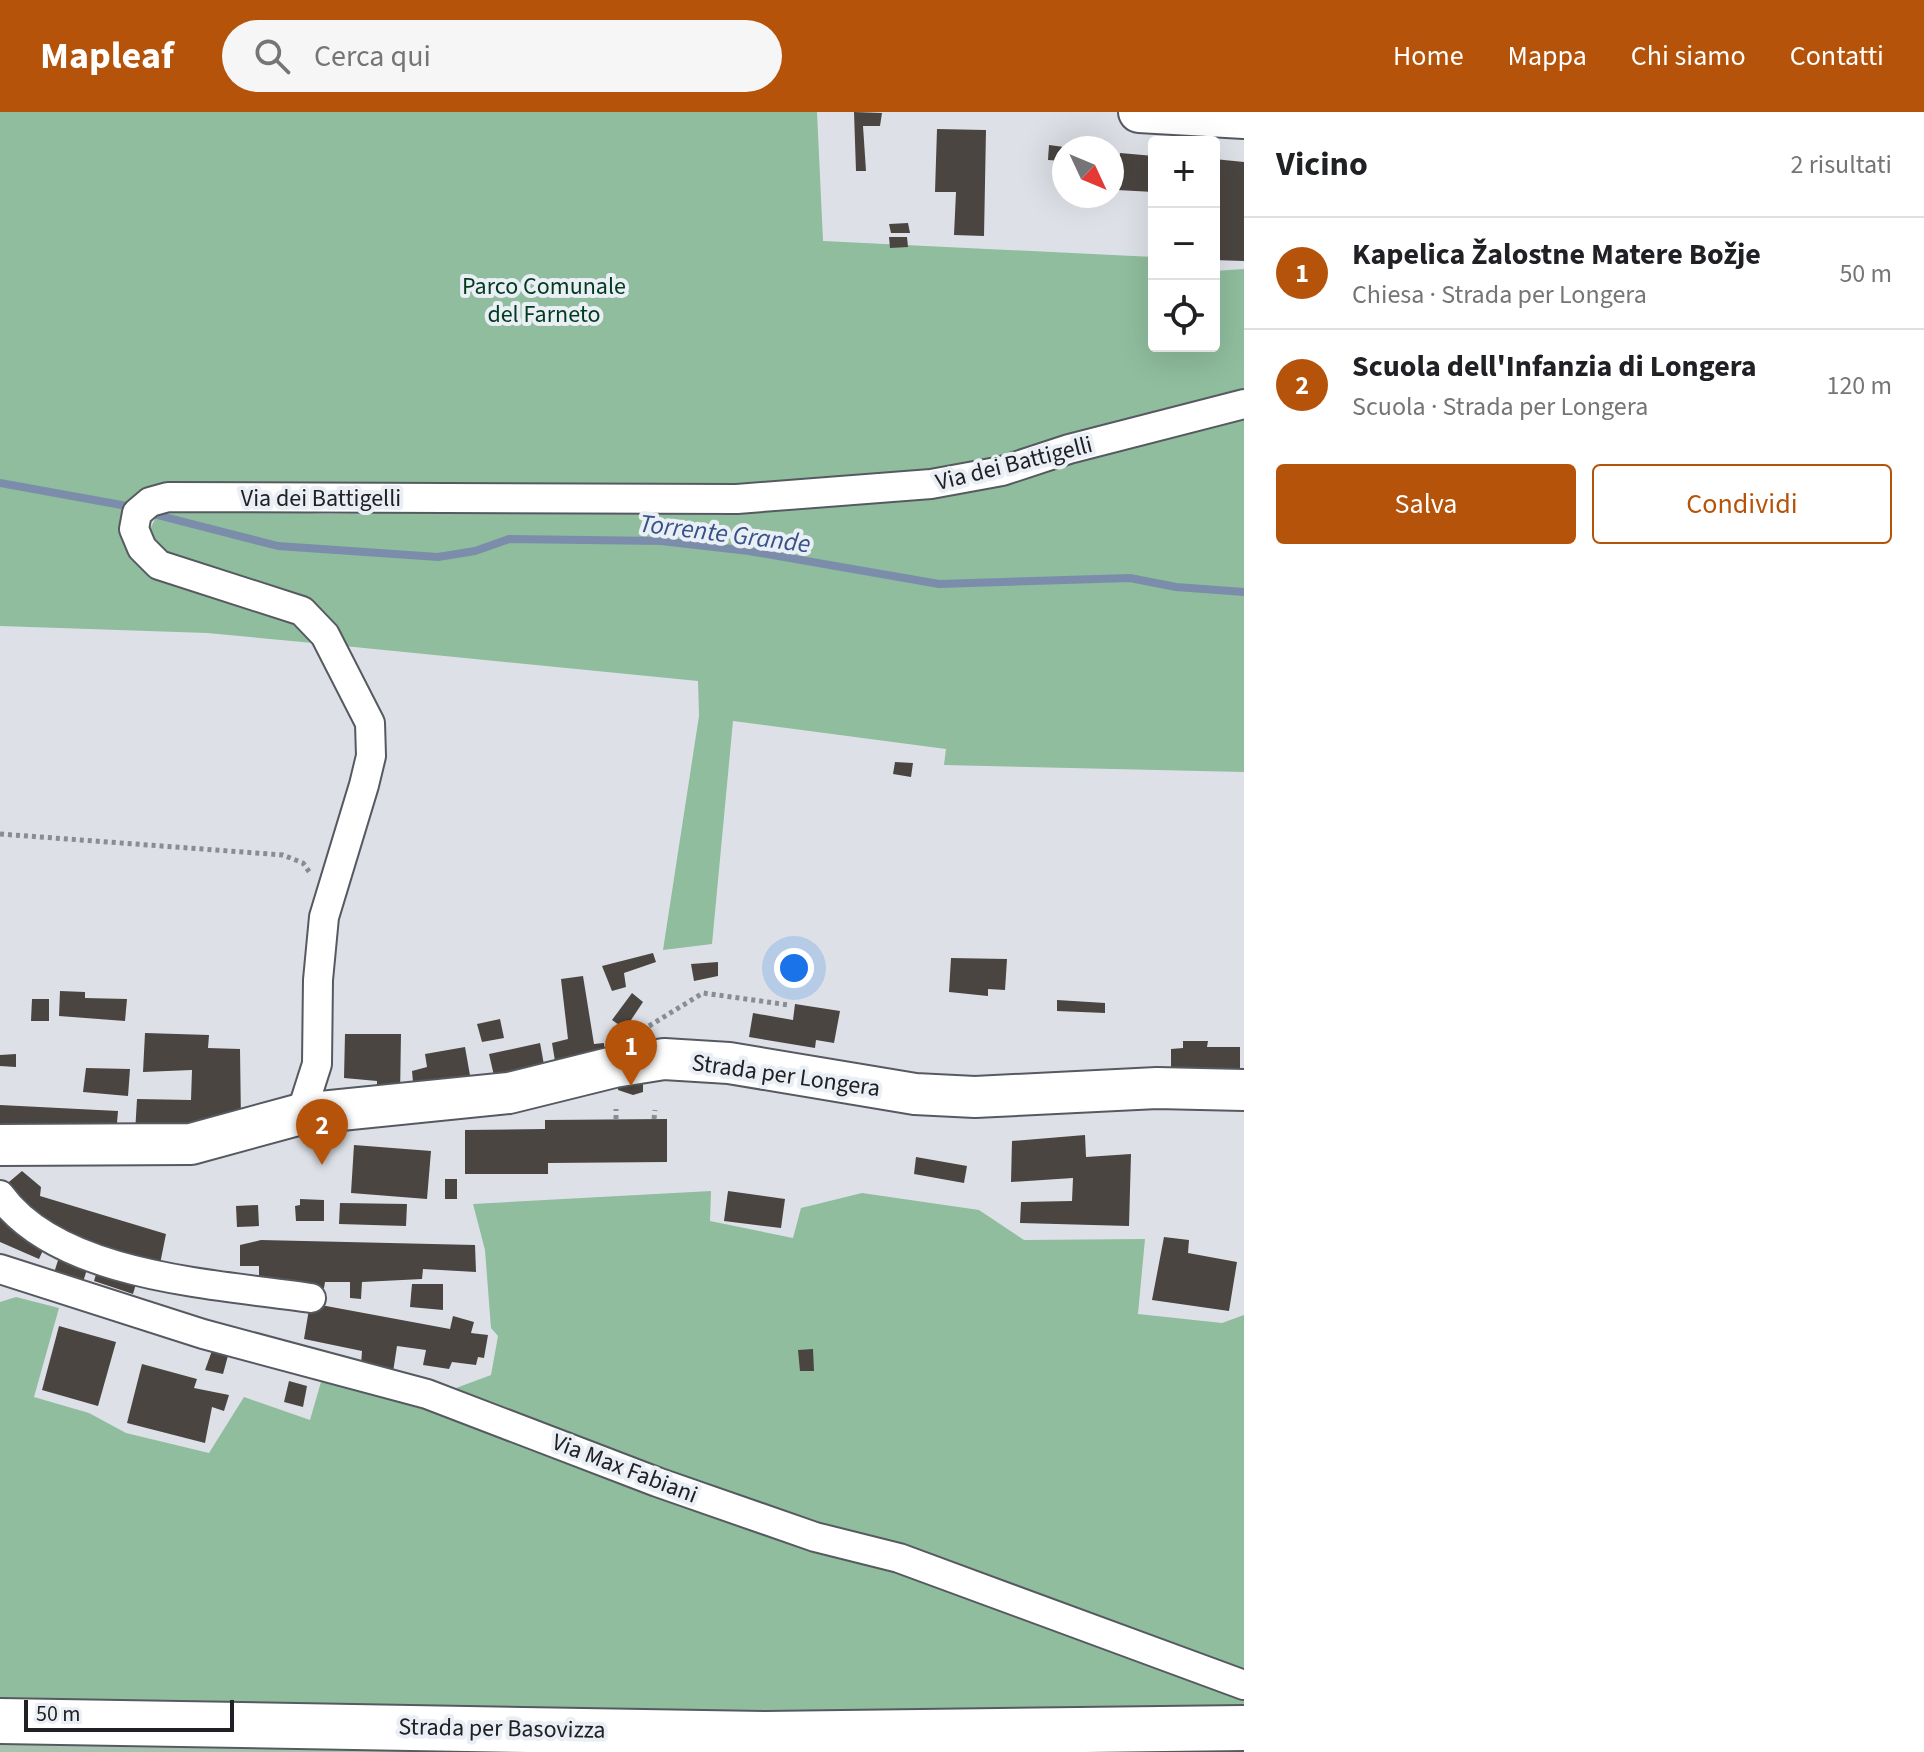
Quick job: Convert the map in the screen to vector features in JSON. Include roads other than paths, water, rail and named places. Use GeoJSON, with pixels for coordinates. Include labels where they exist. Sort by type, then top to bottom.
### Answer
{"type":"FeatureCollection","features":[{"type":"Feature","properties":{"kind":"main road","name":"Strada per Basovizza"},"geometry":{"type":"LineString","coordinates":[[0,1721],[765,1734],[1244,1728]]}},
{"type":"Feature","properties":{"kind":"street"},"geometry":{"type":"LineString","coordinates":[[1139,112],[1244,118]]}},
{"type":"Feature","properties":{"kind":"street","name":"Via dei Battigelli"},"geometry":{"type":"LineString","coordinates":[[301,1114],[317,1064],[318,980],[324,917],[371,756],[370,723],[325,635],[302,611],[159,565],[142,548],[134,529],[137,513],[150,502],[182,495],[314,500],[737,499],[931,484],[1002,471],[1069,449],[1244,404]]}},
{"type":"Feature","properties":{"kind":"street","name":"Strada per Longera"},"geometry":{"type":"LineString","coordinates":[[0,1145],[191,1144],[301,1114],[495,1096],[664,1059],[729,1063],[915,1094],[975,1097],[1157,1088],[1244,1090]]}},
{"type":"Feature","properties":{"kind":"street"},"geometry":{"type":"LineString","coordinates":[[0,1195],[53,1243],[94,1257],[168,1281],[311,1298]]}},
{"type":"Feature","properties":{"kind":"street","name":"Via Max Fabiani"},"geometry":{"type":"LineString","coordinates":[[0,1269],[203,1334],[427,1394],[657,1482],[815,1537],[899,1558],[1244,1685]]}},
{"type":"Feature","properties":{"kind":"waterway","name":"Torrente Grande"},"geometry":{"type":"LineString","coordinates":[[0,483],[127,506]]}},
{"type":"Feature","properties":{"kind":"waterway","name":"Torrente Grande"},"geometry":{"type":"LineString","coordinates":[[157,515],[278,546],[438,557],[475,551],[509,539],[661,541],[749,551],[939,584],[1130,578],[1176,587],[1244,592]]}},
{"type":"Feature","properties":{"kind":"place","name":"Kapelica Žalostne Matere Božje"},"geometry":{"type":"Point","coordinates":[631,1086]}},
{"type":"Feature","properties":{"kind":"place","name":"Scuola dell'Infanzia di Longera"},"geometry":{"type":"Point","coordinates":[322,1165]}},
{"type":"Feature","properties":{"kind":"park label","name":"Parco Comunale del Farneto"},"geometry":{"type":"Point","coordinates":[544,300]}}]}
